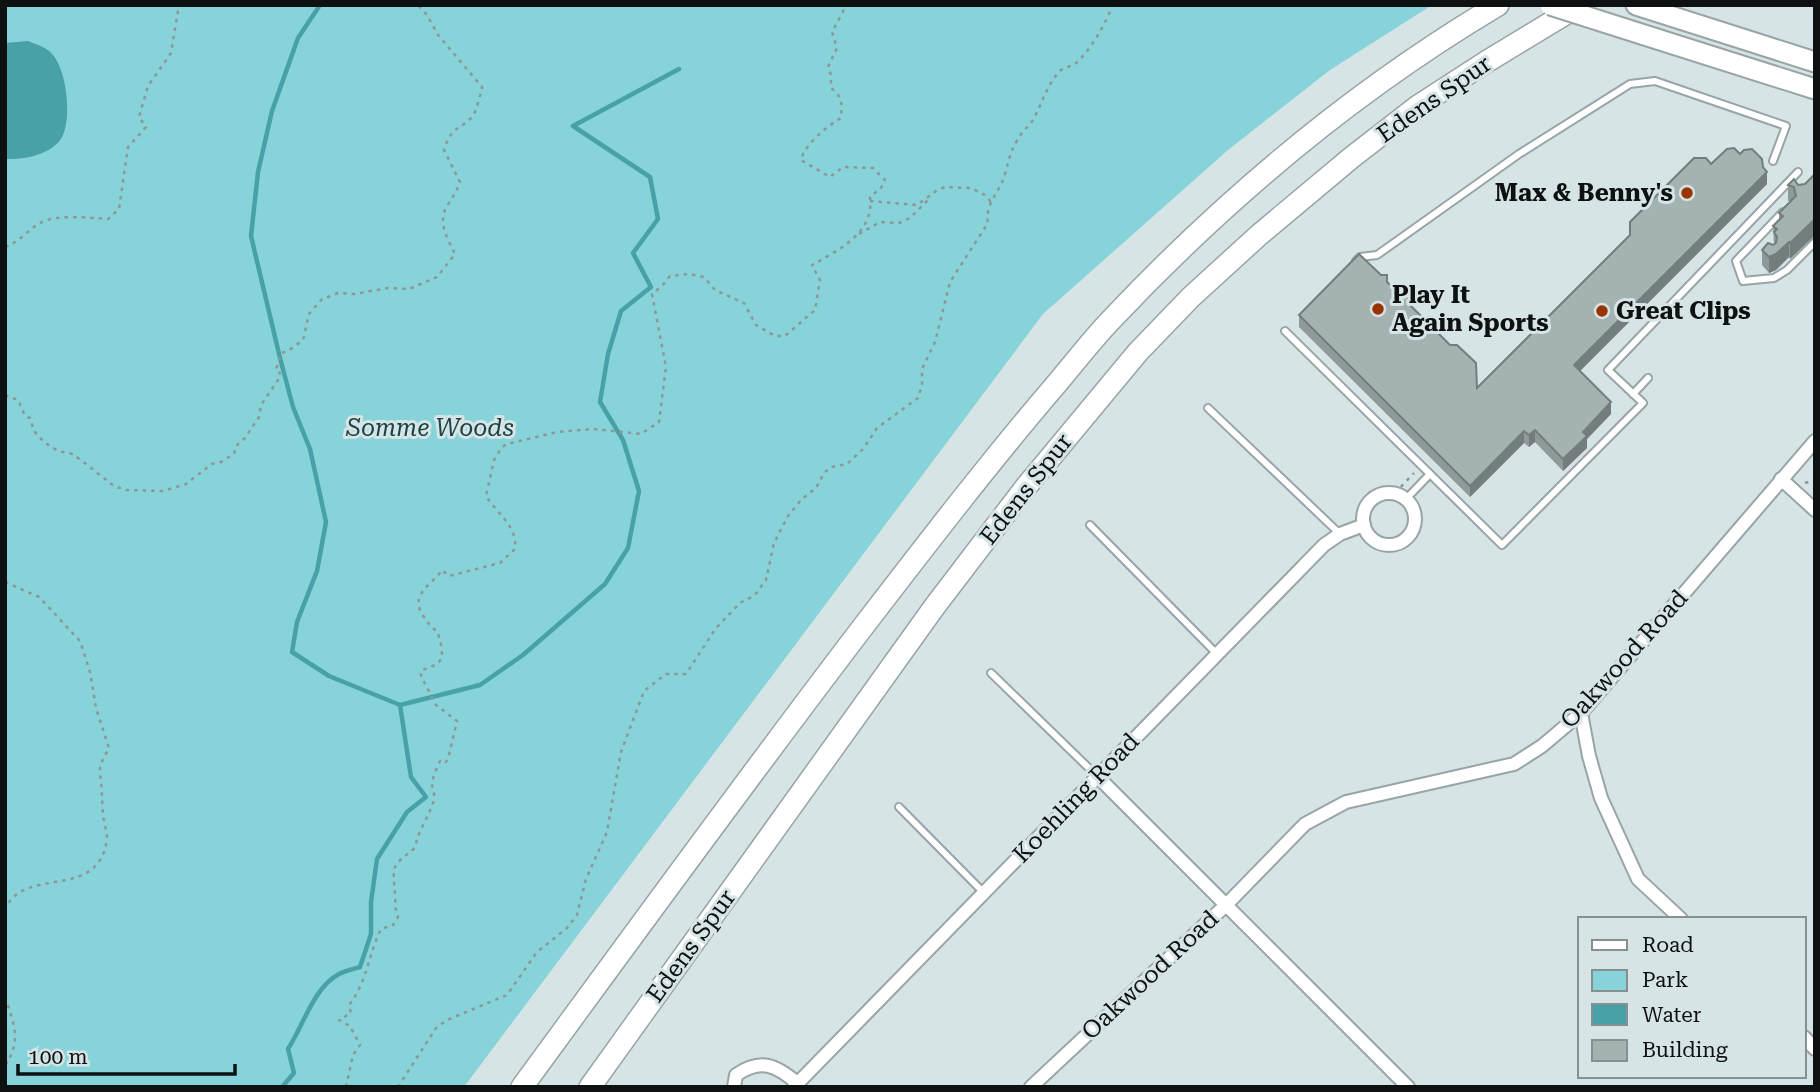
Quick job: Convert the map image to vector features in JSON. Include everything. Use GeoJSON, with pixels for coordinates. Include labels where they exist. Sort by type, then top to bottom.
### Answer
{"type":"FeatureCollection","features":[{"type":"Feature","properties":{"kind":"highway","name":"Edens Spur"},"geometry":{"type":"LineString","coordinates":[[522,1087],[788,726],[964,495],[1109,323],[1174,257],[1242,194],[1325,125],[1413,60],[1498,5]]}},
{"type":"Feature","properties":{"kind":"highway","name":"Edens Spur"},"geometry":{"type":"LineString","coordinates":[[590,1087],[935,606],[1025,488],[1138,352],[1201,288],[1259,235],[1351,158],[1418,106],[1580,5]]}},
{"type":"Feature","properties":{"kind":"main road"},"geometry":{"type":"LineString","coordinates":[[1550,5],[1815,89]]}},
{"type":"Feature","properties":{"kind":"main road"},"geometry":{"type":"LineString","coordinates":[[1636,5],[1815,62]]}},
{"type":"Feature","properties":{"kind":"street","name":"Oakwood Road"},"geometry":{"type":"LineString","coordinates":[[1031,1087],[1227,904],[1305,824],[1346,802],[1514,764],[1542,746],[1581,713],[1815,441]]}},
{"type":"Feature","properties":{"kind":"street"},"geometry":{"type":"LineString","coordinates":[[1781,480],[1815,510]]}},
{"type":"Feature","properties":{"kind":"street"},"geometry":{"type":"LineString","coordinates":[[1386,493],[1400,496],[1414,514],[1414,523],[1406,538],[1398,542],[1381,543],[1373,539],[1364,525],[1365,508],[1370,501],[1386,493]]}},
{"type":"Feature","properties":{"kind":"street","name":"Koehling Road"},"geometry":{"type":"LineString","coordinates":[[734,1087],[736,1075],[750,1066],[764,1065],[784,1072],[795,1085],[1324,545],[1340,534],[1364,525]]}},
{"type":"Feature","properties":{"kind":"street"},"geometry":{"type":"LineString","coordinates":[[1581,713],[1601,798],[1638,879],[1679,917]]}},
{"type":"Feature","properties":{"kind":"street"},"geometry":{"type":"LineString","coordinates":[[1097,776],[1408,1087]]}},
{"type":"Feature","properties":{"kind":"lane"},"geometry":{"type":"LineString","coordinates":[[1352,265],[1360,257],[1377,255],[1518,154],[1630,83],[1655,81],[1786,126],[1773,161]]}},
{"type":"Feature","properties":{"kind":"lane"},"geometry":{"type":"LineString","coordinates":[[1285,331],[1502,545],[1643,403],[1608,370],[1798,172]]}},
{"type":"Feature","properties":{"kind":"lane"},"geometry":{"type":"LineString","coordinates":[[1790,206],[1736,261],[1743,281],[1774,278],[1815,242]]}},
{"type":"Feature","properties":{"kind":"lane"},"geometry":{"type":"LineString","coordinates":[[1756,239],[1764,247]]}},
{"type":"Feature","properties":{"kind":"lane"},"geometry":{"type":"LineString","coordinates":[[1633,394],[1648,378]]}},
{"type":"Feature","properties":{"kind":"lane"},"geometry":{"type":"LineString","coordinates":[[1208,408],[1340,534]]}},
{"type":"Feature","properties":{"kind":"lane"},"geometry":{"type":"LineString","coordinates":[[1400,496],[1430,474]]}},
{"type":"Feature","properties":{"kind":"lane"},"geometry":{"type":"LineString","coordinates":[[1090,525],[1217,654]]}},
{"type":"Feature","properties":{"kind":"lane"},"geometry":{"type":"LineString","coordinates":[[991,673],[1097,776]]}},
{"type":"Feature","properties":{"kind":"lane"},"geometry":{"type":"LineString","coordinates":[[899,807],[984,893]]}},
{"type":"Feature","properties":{"kind":"path"},"geometry":{"type":"LineString","coordinates":[[5,247],[15,244],[43,222],[74,217],[108,219],[119,209],[128,147],[146,127],[139,117],[148,86],[171,53],[179,5]]}},
{"type":"Feature","properties":{"kind":"path"},"geometry":{"type":"LineString","coordinates":[[5,395],[18,400],[25,416],[30,418],[34,431],[44,442],[58,451],[74,454],[114,486],[139,491],[173,488],[194,480],[212,464],[234,454],[236,446],[259,417],[261,405],[280,377],[276,370],[281,353],[303,340],[309,314],[321,300],[338,293],[354,294],[388,288],[409,289],[437,277],[455,254],[444,233],[444,210],[460,182],[444,150],[447,139],[455,129],[475,112],[482,87],[438,35],[418,5]]}},
{"type":"Feature","properties":{"kind":"path"},"geometry":{"type":"LineString","coordinates":[[844,5],[832,32],[837,48],[828,67],[831,88],[842,102],[841,118],[803,150],[801,160],[830,177],[843,167],[873,168],[884,180],[881,188],[870,197],[872,209],[859,234]]}},
{"type":"Feature","properties":{"kind":"path"},"geometry":{"type":"LineString","coordinates":[[398,1087],[436,1028],[447,1020],[507,995],[537,952],[567,928],[577,915],[586,879],[607,832],[621,752],[644,691],[666,674],[685,674],[716,628],[740,603],[754,596],[766,580],[774,543],[788,516],[801,500],[816,488],[824,473],[831,467],[847,464],[863,449],[877,428],[918,398],[922,385],[922,369],[935,342],[950,282],[988,223],[986,217],[1005,175],[1010,152],[1035,117],[1045,93],[1062,69],[1074,64],[1096,38],[1112,5]]}},
{"type":"Feature","properties":{"kind":"path"},"geometry":{"type":"LineString","coordinates":[[870,201],[917,205],[945,187],[971,188],[985,195],[991,202]]}},
{"type":"Feature","properties":{"kind":"path"},"geometry":{"type":"LineString","coordinates":[[346,1087],[353,1055],[360,1045],[350,1026],[339,1020],[349,1017],[351,1013],[349,1005],[355,998],[373,954],[372,946],[381,929],[393,925],[398,917],[394,908],[394,867],[402,856],[415,848],[418,832],[434,800],[435,791],[432,784],[437,766],[440,761],[445,762],[448,759],[457,721],[436,705],[421,677],[421,671],[438,664],[441,659],[441,644],[437,631],[431,627],[419,608],[418,599],[442,570],[449,576],[483,569],[506,560],[515,550],[510,527],[486,496],[494,460],[502,447],[556,432],[593,429],[641,434],[659,422],[666,367],[652,294],[670,276],[690,274],[704,277],[715,290],[744,303],[756,325],[775,336],[785,335],[815,310],[820,280],[812,264],[880,222],[898,223],[910,218],[936,191]]}},
{"type":"Feature","properties":{"kind":"path"},"geometry":{"type":"LineString","coordinates":[[1400,496],[1421,466]]}},
{"type":"Feature","properties":{"kind":"path"},"geometry":{"type":"LineString","coordinates":[[5,582],[39,597],[80,641],[109,748],[100,765],[107,836],[102,857],[95,868],[66,880],[29,888],[9,900],[5,910]]}},
{"type":"Feature","properties":{"kind":"path"},"geometry":{"type":"LineString","coordinates":[[5,997],[17,1035],[12,1055],[5,1066]]}},
{"type":"Feature","properties":{"kind":"green space","name":"Somme Woods"},"geometry":{"type":"Polygon","coordinates":[[[5,5],[1432,5],[1330,70],[1228,150],[1043,314],[464,1087],[5,1087],[5,5]]]}},
{"type":"Feature","properties":{"kind":"water"},"geometry":{"type":"Polygon","coordinates":[[[28,41],[49,51],[60,68],[66,93],[65,131],[56,144],[43,153],[20,159],[5,159],[5,43],[28,41]]]}},
{"type":"Feature","properties":{"kind":"building"},"geometry":{"type":"Polygon","coordinates":[[[1734,148],[1740,154],[1744,150],[1752,149],[1762,159],[1767,172],[1574,365],[1611,402],[1583,432],[1587,436],[1563,459],[1535,430],[1529,435],[1524,431],[1470,486],[1299,315],[1359,254],[1381,275],[1387,275],[1387,282],[1401,296],[1408,295],[1408,303],[1450,345],[1457,345],[1476,363],[1477,388],[1630,235],[1630,222],[1694,158],[1706,158],[1711,164],[1727,149],[1734,148]]]}},
{"type":"Feature","properties":{"kind":"building"},"geometry":{"type":"Polygon","coordinates":[[[1815,174],[1815,219],[1790,243],[1769,257],[1762,250],[1768,243],[1776,243],[1774,232],[1777,229],[1773,226],[1783,216],[1779,213],[1796,196],[1794,187],[1788,185],[1794,179],[1798,185],[1805,184],[1815,174]]]}},
{"type":"Feature","properties":{"kind":"waterway"},"geometry":{"type":"LineString","coordinates":[[320,5],[298,38],[272,111],[258,172],[251,236],[293,407],[310,449],[326,522],[317,571],[297,622],[292,652],[329,676],[400,705],[480,685],[523,655],[605,584],[628,548],[639,491],[623,440],[600,402],[608,354],[621,311],[651,287],[633,253],[658,219],[650,177],[573,126],[679,69]]}},
{"type":"Feature","properties":{"kind":"waterway"},"geometry":{"type":"LineString","coordinates":[[282,1087],[294,1073],[288,1049],[316,997],[330,980],[360,967],[371,934],[371,902],[377,859],[407,812],[426,797],[411,777],[400,705]]}},
{"type":"Feature","properties":{"kind":"place","name":"Max & Benny's"},"geometry":{"type":"Point","coordinates":[1687,193]}},
{"type":"Feature","properties":{"kind":"place","name":"Play It Again Sports"},"geometry":{"type":"Point","coordinates":[1378,309]}},
{"type":"Feature","properties":{"kind":"place","name":"Great Clips"},"geometry":{"type":"Point","coordinates":[1602,311]}}]}
